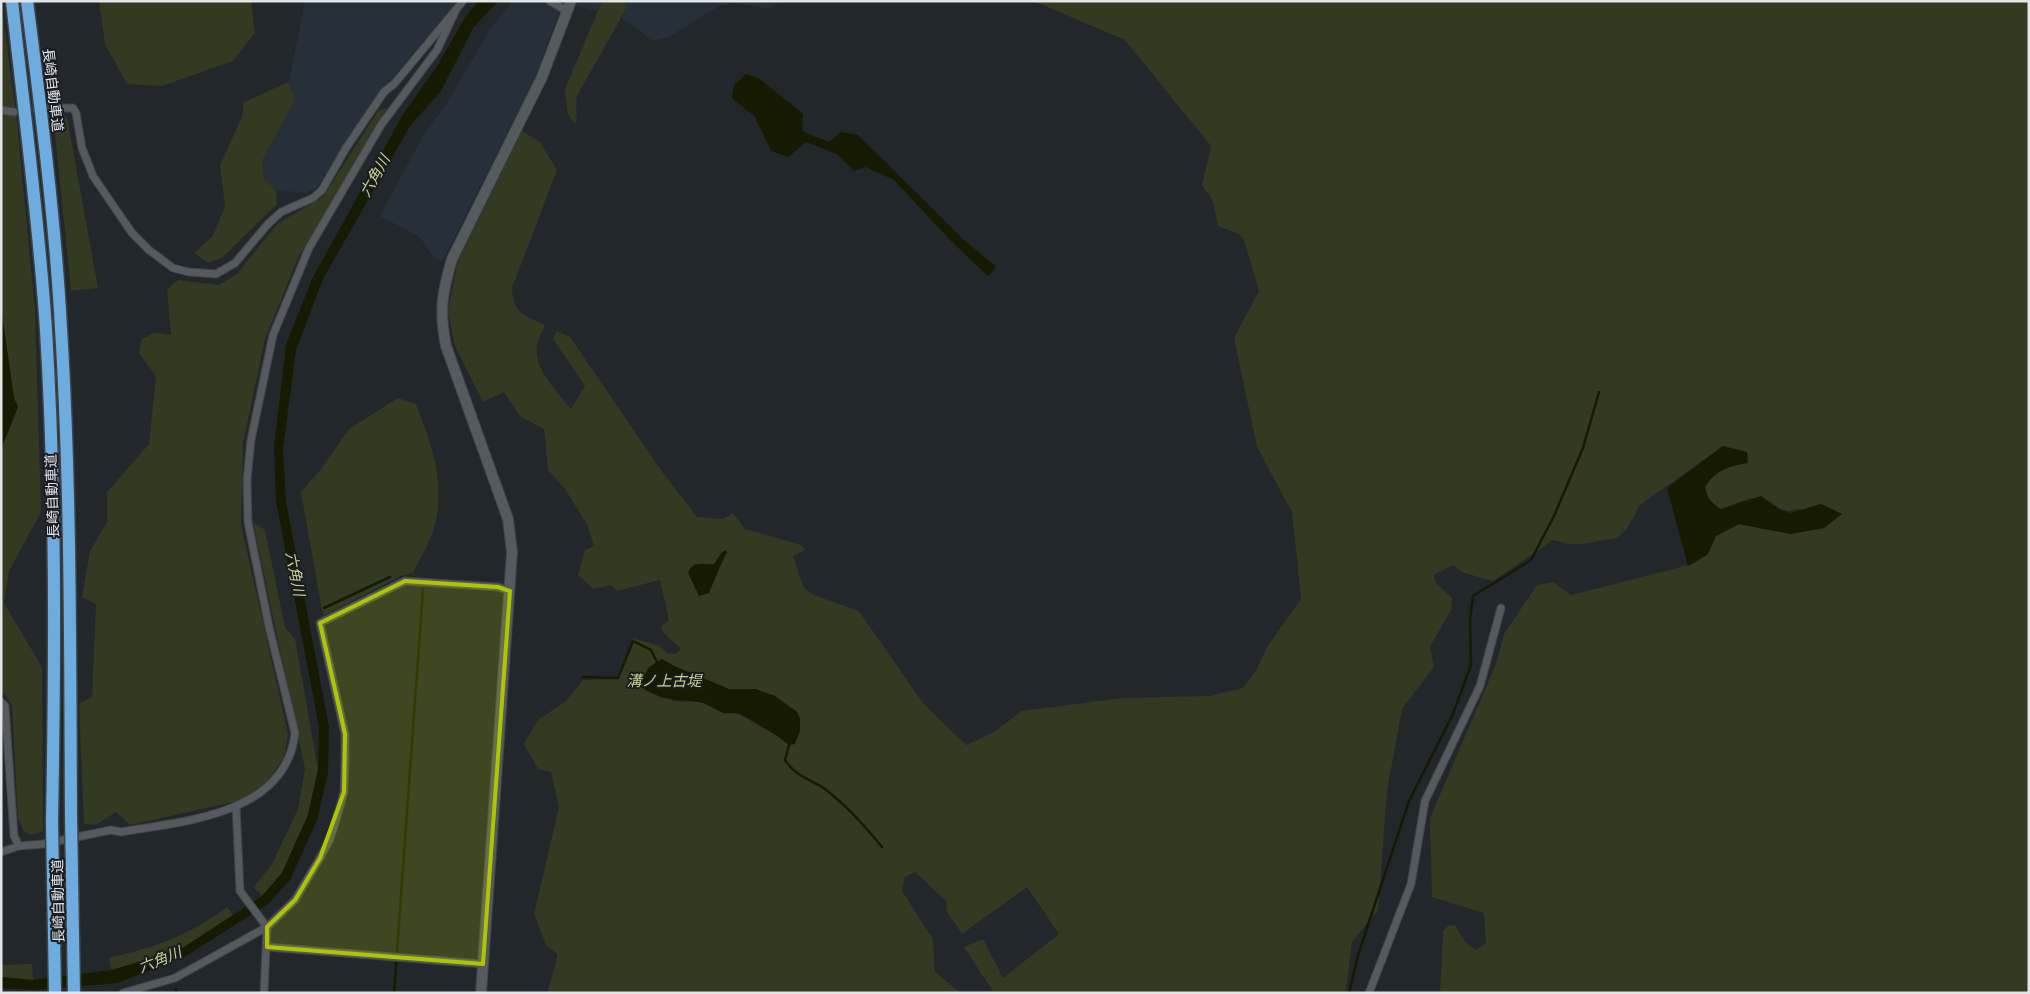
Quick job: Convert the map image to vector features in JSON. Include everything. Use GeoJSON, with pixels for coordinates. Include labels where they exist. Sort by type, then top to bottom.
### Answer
{"type":"FeatureCollection","features":[{"type":"Feature","properties":{"kind":"highway","name":"長崎自動車道"},"geometry":{"type":"LineString","coordinates":[[12,1],[46,329],[52,455],[54,571],[52,822],[55,993]]}},
{"type":"Feature","properties":{"kind":"highway","name":"長崎自動車道"},"geometry":{"type":"LineString","coordinates":[[27,1],[50,188],[61,328],[69,571],[74,993]]}},
{"type":"Feature","properties":{"kind":"street"},"geometry":{"type":"LineString","coordinates":[[52,108],[73,108],[76,113],[82,148],[93,176],[132,233],[173,268],[189,272],[216,274],[235,263],[268,224],[281,212],[313,198],[322,190],[346,148],[384,92],[396,83],[463,1]]}},
{"type":"Feature","properties":{"kind":"street"},"geometry":{"type":"LineString","coordinates":[[481,993],[512,552],[508,520],[446,346],[441,320],[444,288],[452,259],[542,77],[569,6],[550,1]]}},
{"type":"Feature","properties":{"kind":"street"},"geometry":{"type":"LineString","coordinates":[[1,852],[19,846],[43,844],[111,830],[121,832],[174,822],[236,806],[260,792],[280,771],[294,746],[295,733],[269,627],[248,522],[247,480],[251,440],[273,335],[309,248],[381,125],[437,50],[455,12]]}},
{"type":"Feature","properties":{"kind":"street"},"geometry":{"type":"LineString","coordinates":[[1,110],[14,112]]}},
{"type":"Feature","properties":{"kind":"street"},"geometry":{"type":"LineString","coordinates":[[123,993],[175,978],[266,928],[295,900],[320,858],[330,839],[344,792],[345,734],[320,623],[405,581],[498,587],[510,590]]}},
{"type":"Feature","properties":{"kind":"street"},"geometry":{"type":"LineString","coordinates":[[1369,993],[1411,884],[1425,802],[1480,686],[1501,608]]}},
{"type":"Feature","properties":{"kind":"street"},"geometry":{"type":"LineString","coordinates":[[1,702],[5,706],[14,836],[19,846]]}},
{"type":"Feature","properties":{"kind":"street"},"geometry":{"type":"LineString","coordinates":[[236,806],[240,891],[266,928],[267,947],[264,993]]}},
{"type":"Feature","properties":{"kind":"street"},"geometry":{"type":"LineString","coordinates":[[267,947],[483,964]]}},
{"type":"Feature","properties":{"kind":"highlighted area"},"geometry":{"type":"Polygon","coordinates":[[[405,581],[498,587],[510,591],[483,964],[267,947],[267,927],[295,900],[320,858],[344,792],[345,734],[320,623],[405,581]]]}},
{"type":"Feature","properties":{"kind":"shaded area"},"geometry":{"type":"Polygon","coordinates":[[[1,1],[17,122],[35,311],[41,512],[9,571],[4,603],[42,667],[43,831],[32,835],[24,832],[18,818],[12,706],[6,695],[1,692],[1,449],[18,407],[14,398],[1,308],[1,1]]]}},
{"type":"Feature","properties":{"kind":"shaded area"},"geometry":{"type":"Polygon","coordinates":[[[99,1],[251,1],[255,33],[233,61],[162,86],[127,84],[105,44],[99,1]]]}},
{"type":"Feature","properties":{"kind":"shaded area"},"geometry":{"type":"Polygon","coordinates":[[[305,1],[457,1],[372,102],[317,187],[306,193],[276,190],[264,179],[262,161],[295,100],[289,82],[305,1]]]}},
{"type":"Feature","properties":{"kind":"shaded area"},"geometry":{"type":"Polygon","coordinates":[[[513,1],[563,1],[534,80],[442,262],[433,257],[420,237],[380,216],[425,132],[446,105],[490,29],[513,1]]]}},
{"type":"Feature","properties":{"kind":"shaded area"},"geometry":{"type":"Polygon","coordinates":[[[578,1],[602,1],[597,11],[576,6],[578,1]]]}},
{"type":"Feature","properties":{"kind":"shaded area"},"geometry":{"type":"Polygon","coordinates":[[[602,1],[625,1],[626,9],[577,96],[576,123],[573,122],[568,114],[565,89],[602,1]]]}},
{"type":"Feature","properties":{"kind":"shaded area"},"geometry":{"type":"Polygon","coordinates":[[[625,1],[780,1],[769,9],[735,3],[719,6],[667,38],[652,41],[637,28],[622,19],[626,9],[625,1]]]}},
{"type":"Feature","properties":{"kind":"shaded area"},"geometry":{"type":"Polygon","coordinates":[[[1033,1],[2029,1],[2029,993],[1440,993],[1443,931],[1448,926],[1455,925],[1466,943],[1476,950],[1486,943],[1484,913],[1432,897],[1430,818],[1496,664],[1504,634],[1537,585],[1553,582],[1571,595],[1693,564],[1708,554],[1716,536],[1739,524],[1791,534],[1801,508],[1786,511],[1768,501],[1751,498],[1721,509],[1710,500],[1705,487],[1714,476],[1724,469],[1748,462],[1723,446],[1640,505],[1627,529],[1617,538],[1582,544],[1568,544],[1553,540],[1493,581],[1464,573],[1453,565],[1434,575],[1435,582],[1452,598],[1451,610],[1430,647],[1434,667],[1402,709],[1387,791],[1378,910],[1352,942],[1346,990],[1344,993],[994,993],[964,947],[983,939],[1003,978],[1059,934],[1027,887],[962,934],[946,910],[947,902],[915,872],[905,877],[902,891],[933,939],[935,972],[961,993],[548,993],[557,954],[546,945],[534,914],[559,807],[551,772],[538,769],[524,744],[538,720],[566,701],[583,680],[616,679],[633,638],[660,646],[667,653],[675,654],[681,649],[663,632],[661,626],[669,620],[660,580],[617,591],[611,585],[593,589],[578,575],[585,550],[594,546],[587,524],[565,489],[548,470],[544,429],[520,416],[504,392],[483,402],[455,346],[448,311],[458,261],[522,131],[540,142],[557,170],[512,288],[517,308],[526,316],[545,325],[538,342],[537,356],[539,364],[548,380],[571,409],[585,386],[553,339],[557,331],[570,337],[663,473],[697,517],[723,519],[733,513],[745,529],[801,545],[805,550],[793,556],[804,588],[814,595],[856,610],[861,614],[923,703],[966,745],[994,732],[1022,711],[1122,698],[1210,696],[1243,688],[1256,671],[1267,647],[1301,599],[1292,512],[1257,447],[1234,338],[1259,291],[1244,240],[1239,234],[1218,226],[1213,201],[1202,185],[1211,146],[1125,40],[1033,1]],[[722,552],[714,564],[696,564],[688,570],[720,566],[728,552],[722,552]],[[661,659],[648,668],[672,701],[701,702],[724,713],[739,714],[778,735],[789,745],[800,731],[797,712],[756,689],[729,689],[661,659]]]}},
{"type":"Feature","properties":{"kind":"shaded area"},"geometry":{"type":"Polygon","coordinates":[[[289,82],[295,100],[262,161],[264,179],[276,190],[277,204],[223,257],[209,263],[194,253],[213,236],[225,206],[220,165],[242,117],[244,102],[289,82]]]}},
{"type":"Feature","properties":{"kind":"shaded area"},"geometry":{"type":"Polygon","coordinates":[[[387,108],[297,260],[265,339],[243,443],[241,525],[288,734],[284,758],[267,781],[242,800],[130,825],[116,812],[96,825],[84,824],[79,704],[92,697],[96,604],[82,597],[90,551],[107,522],[107,492],[149,444],[156,376],[139,353],[142,339],[154,333],[171,335],[167,290],[178,280],[219,285],[237,274],[277,224],[323,197],[378,111],[387,108]]]}},
{"type":"Feature","properties":{"kind":"shaded area"},"geometry":{"type":"Polygon","coordinates":[[[53,114],[67,117],[98,288],[71,291],[53,114]]]}},
{"type":"Feature","properties":{"kind":"shaded area"},"geometry":{"type":"Polygon","coordinates":[[[398,398],[416,404],[436,464],[439,496],[438,512],[432,534],[413,573],[401,576],[323,616],[301,492],[318,473],[349,429],[398,398]]]}},
{"type":"Feature","properties":{"kind":"shaded area"},"geometry":{"type":"Polygon","coordinates":[[[253,522],[265,530],[285,627],[295,639],[318,770],[308,815],[282,873],[262,896],[254,887],[272,864],[298,809],[305,769],[253,522]]]}},
{"type":"Feature","properties":{"kind":"shaded area"},"geometry":{"type":"Polygon","coordinates":[[[227,907],[233,915],[181,949],[112,970],[109,958],[142,949],[185,933],[227,907]]]}},
{"type":"Feature","properties":{"kind":"shaded area"},"geometry":{"type":"Polygon","coordinates":[[[32,964],[33,980],[1,977],[1,965],[32,964]]]}},
{"type":"Feature","properties":{"kind":"water","name":"六角川"},"geometry":{"type":"Polygon","coordinates":[[[478,1],[498,1],[473,28],[441,91],[410,126],[323,279],[296,350],[283,449],[286,502],[329,727],[328,773],[317,820],[290,880],[268,904],[186,956],[118,983],[34,990],[1,988],[1,977],[33,980],[112,970],[181,949],[262,896],[282,873],[308,815],[318,770],[319,727],[276,501],[274,447],[286,345],[312,279],[402,116],[437,66],[466,16],[478,1]]]}},
{"type":"Feature","properties":{"kind":"water"},"geometry":{"type":"Polygon","coordinates":[[[746,74],[760,79],[803,114],[802,131],[829,142],[841,132],[858,135],[961,237],[996,267],[988,276],[952,242],[894,180],[866,167],[854,171],[837,154],[806,142],[788,157],[771,151],[755,117],[732,98],[734,85],[746,74]]]}},
{"type":"Feature","properties":{"kind":"water"},"geometry":{"type":"Polygon","coordinates":[[[1,308],[14,398],[18,407],[1,449],[1,308]]]}},
{"type":"Feature","properties":{"kind":"water"},"geometry":{"type":"Polygon","coordinates":[[[1723,446],[1747,452],[1748,463],[1719,472],[1705,486],[1710,500],[1721,509],[1761,496],[1779,509],[1790,513],[1821,504],[1842,514],[1824,528],[1791,534],[1739,524],[1716,536],[1708,554],[1688,566],[1667,488],[1723,446]]]}},
{"type":"Feature","properties":{"kind":"water"},"geometry":{"type":"Polygon","coordinates":[[[727,550],[709,593],[699,596],[688,573],[690,569],[698,564],[714,564],[722,552],[727,550]]]}},
{"type":"Feature","properties":{"kind":"water","name":"溝ノ上古堤"},"geometry":{"type":"Polygon","coordinates":[[[662,659],[729,689],[756,689],[775,696],[797,712],[800,718],[800,731],[795,744],[789,745],[765,728],[740,714],[724,713],[702,703],[669,699],[656,695],[640,686],[648,668],[662,659]]]}},
{"type":"Feature","properties":{"kind":"waterway"},"geometry":{"type":"LineString","coordinates":[[1349,993],[1358,955],[1409,801],[1453,714],[1471,665],[1470,620],[1473,596],[1531,560],[1554,516],[1583,448],[1599,392]]}},
{"type":"Feature","properties":{"kind":"waterway"},"geometry":{"type":"LineString","coordinates":[[324,608],[390,577]]}},
{"type":"Feature","properties":{"kind":"waterway"},"geometry":{"type":"LineString","coordinates":[[394,993],[423,589]]}},
{"type":"Feature","properties":{"kind":"waterway"},"geometry":{"type":"LineString","coordinates":[[583,677],[618,678],[633,641],[651,650],[657,662]]}},
{"type":"Feature","properties":{"kind":"waterway"},"geometry":{"type":"LineString","coordinates":[[789,745],[785,760],[793,770],[825,789],[841,802],[882,847]]}},
{"type":"Feature","properties":{"kind":"tunnel"},"geometry":{"type":"LineString","coordinates":[[22,111],[52,108]]}}]}
